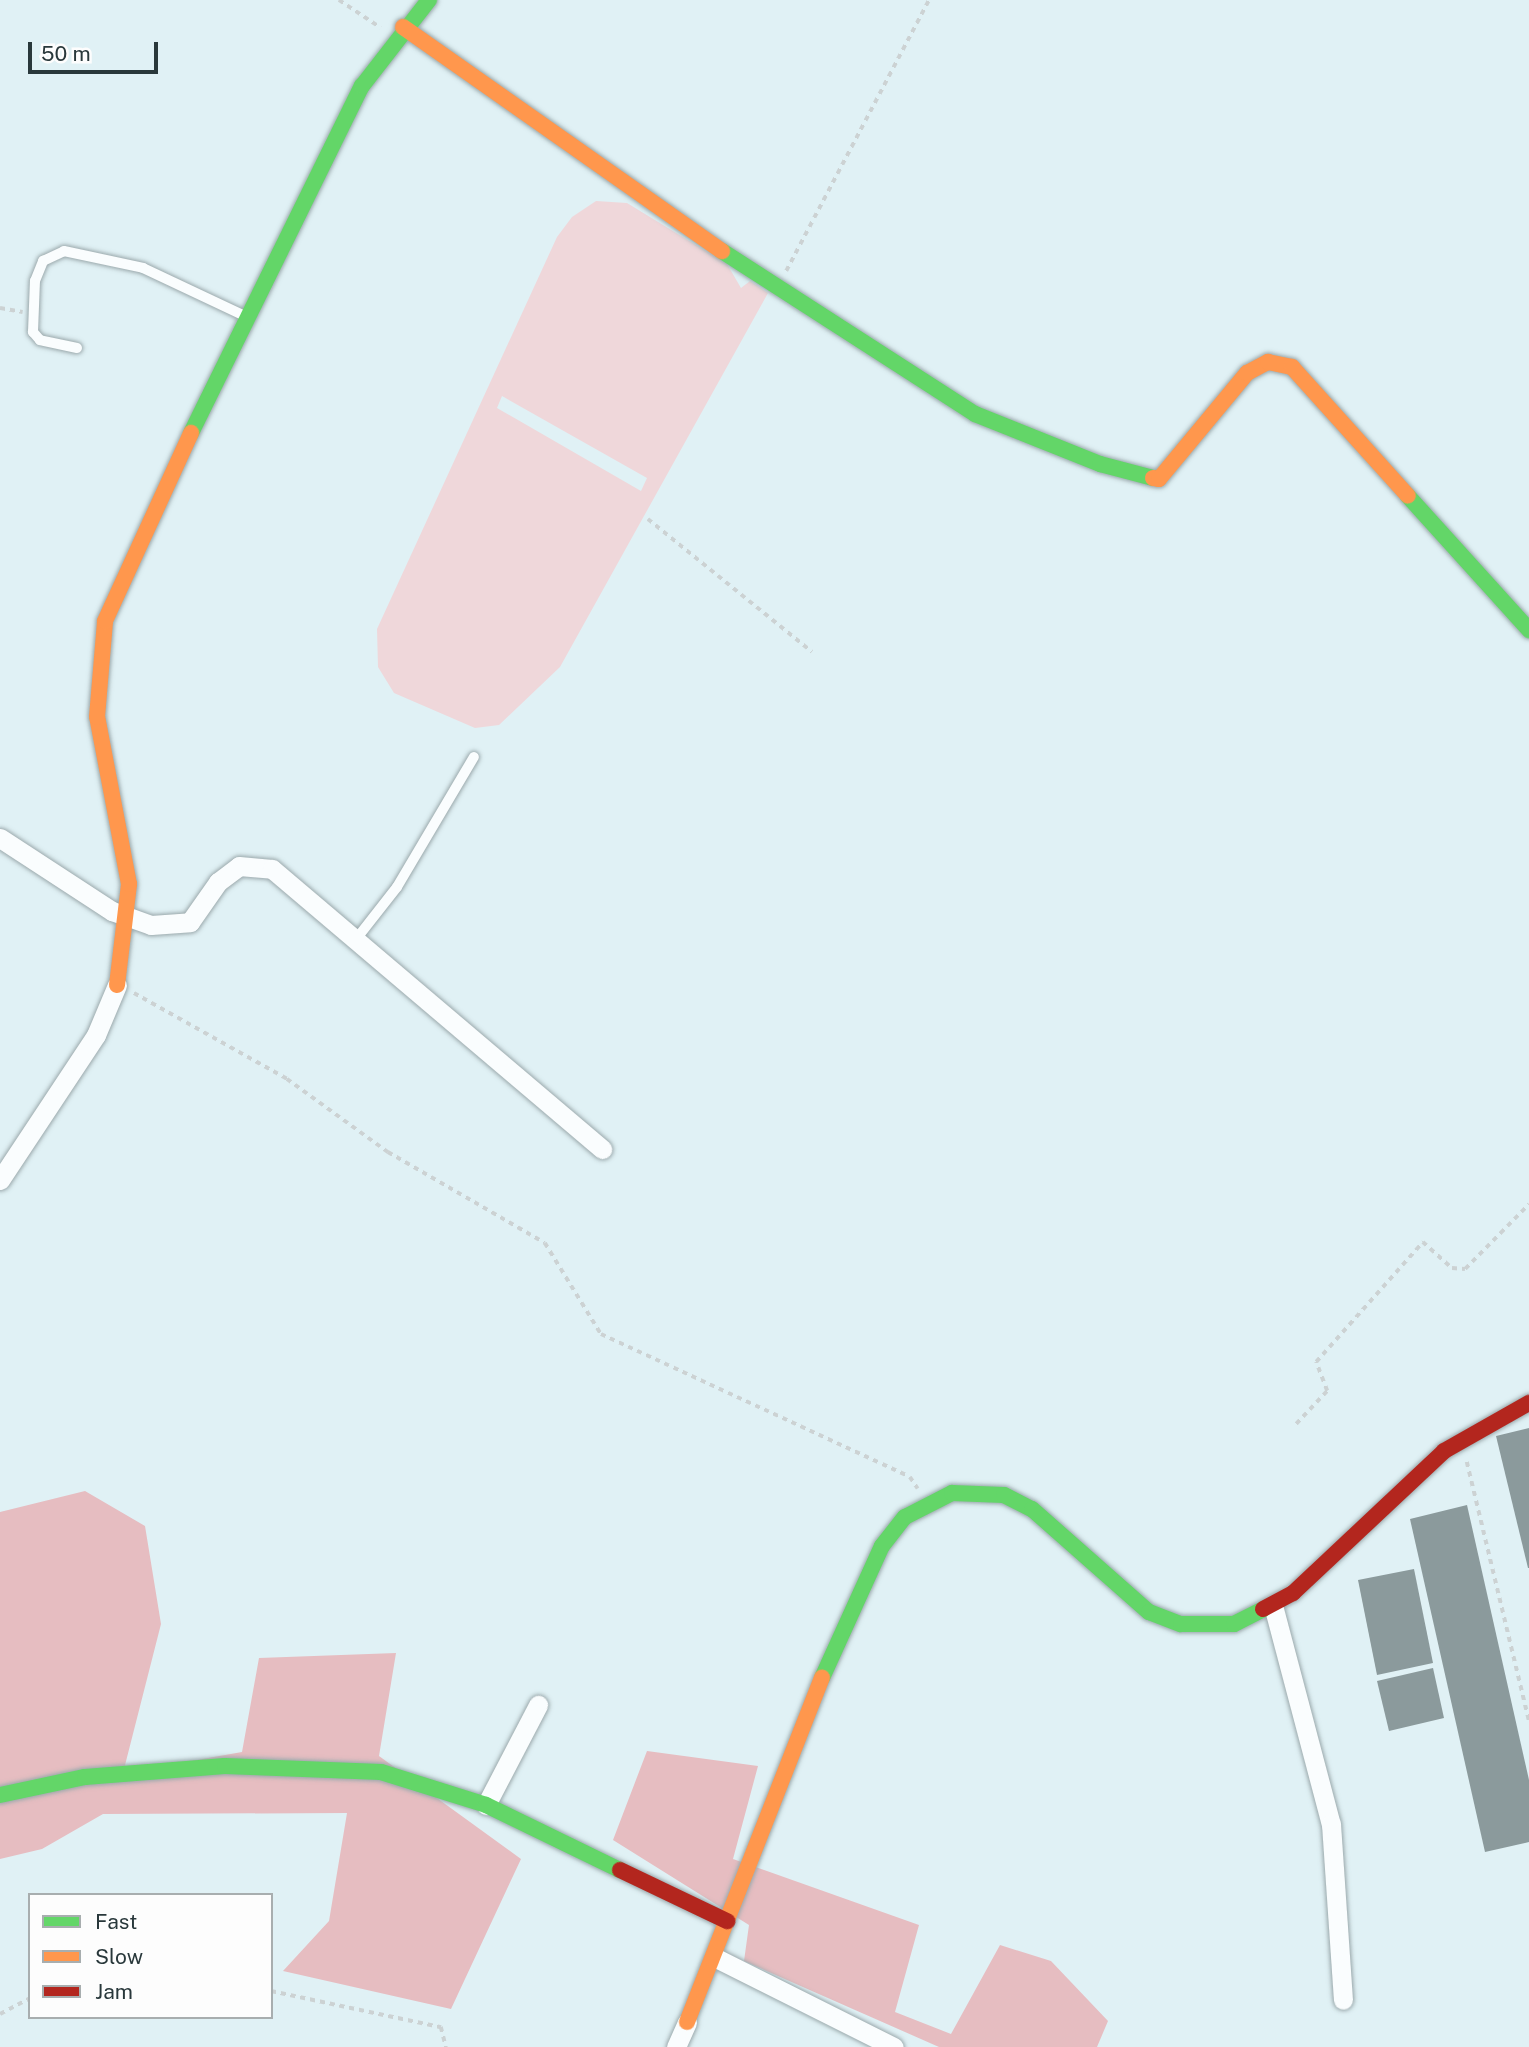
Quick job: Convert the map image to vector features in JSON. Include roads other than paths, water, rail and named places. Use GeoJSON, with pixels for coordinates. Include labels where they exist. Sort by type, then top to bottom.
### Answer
{"type":"FeatureCollection","features":[{"type":"Feature","properties":{"kind":"street"},"geometry":{"type":"LineString","coordinates":[[0,1180],[96,1034],[117,985],[129,919],[125,857],[97,717],[98,652],[118,582],[362,86],[398,33],[429,0]]}},
{"type":"Feature","properties":{"kind":"street"},"geometry":{"type":"LineString","coordinates":[[398,33],[598,169],[779,284],[975,414],[1150,480],[1166,474],[1247,373],[1268,362],[1292,367],[1529,630]]}},
{"type":"Feature","properties":{"kind":"street"},"geometry":{"type":"LineString","coordinates":[[0,838],[129,919],[151,925],[190,922],[229,871],[257,865],[295,885],[602,1149]]}},
{"type":"Feature","properties":{"kind":"street"},"geometry":{"type":"LineString","coordinates":[[676,2047],[806,1714],[868,1576],[905,1517],[926,1503],[972,1491],[1018,1500],[1137,1603],[1181,1624],[1234,1624],[1274,1609],[1457,1442],[1529,1403]]}},
{"type":"Feature","properties":{"kind":"street"},"geometry":{"type":"LineString","coordinates":[[1274,1609],[1331,1824],[1343,2000]]}},
{"type":"Feature","properties":{"kind":"street"},"geometry":{"type":"LineString","coordinates":[[485,1805],[538,1705]]}},
{"type":"Feature","properties":{"kind":"street"},"geometry":{"type":"LineString","coordinates":[[0,1795],[85,1777],[225,1766],[381,1773],[485,1805],[727,1921]]}},
{"type":"Feature","properties":{"kind":"street"},"geometry":{"type":"LineString","coordinates":[[713,1957],[894,2047]]}},
{"type":"Feature","properties":{"kind":"lane"},"geometry":{"type":"LineString","coordinates":[[77,348],[40,340],[32,313],[43,261],[64,251],[143,268],[247,317]]}},
{"type":"Feature","properties":{"kind":"lane"},"geometry":{"type":"LineString","coordinates":[[357,938],[397,887],[474,757]]}}]}
